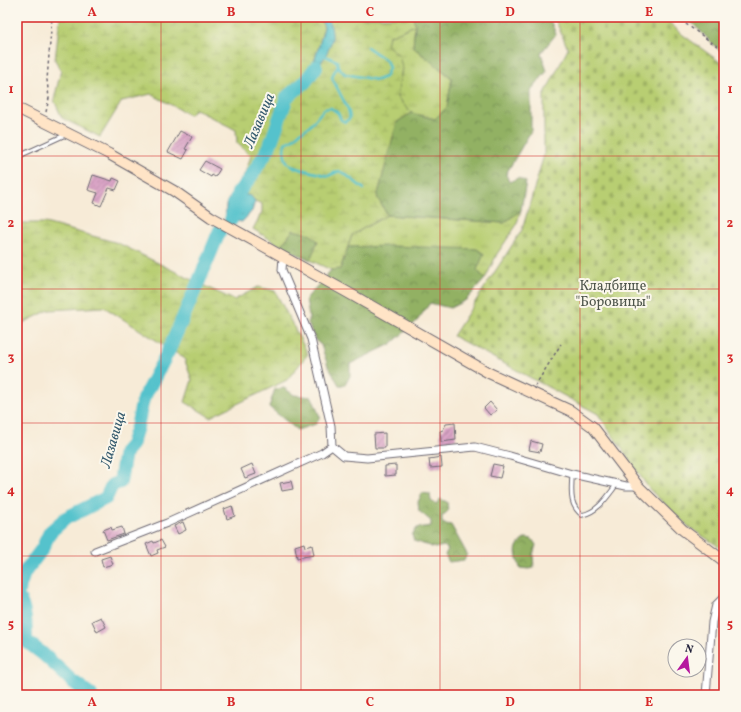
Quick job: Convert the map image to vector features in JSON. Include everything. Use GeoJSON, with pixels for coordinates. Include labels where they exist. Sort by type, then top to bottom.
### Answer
{"type":"FeatureCollection","features":[{"type":"Feature","properties":{"kind":"street"},"geometry":{"type":"LineString","coordinates":[[17,108],[116,157],[174,191],[211,217],[283,256],[489,373],[572,412],[593,427],[638,486],[683,530],[724,561]]}},
{"type":"Feature","properties":{"kind":"street"},"geometry":{"type":"LineString","coordinates":[[283,256],[282,270],[311,339],[331,426],[332,446],[344,456],[367,458],[475,447],[572,474],[626,486],[638,486]]}},
{"type":"Feature","properties":{"kind":"street"},"geometry":{"type":"LineString","coordinates":[[95,551],[167,523],[322,453],[332,446]]}},
{"type":"Feature","properties":{"kind":"street"},"geometry":{"type":"LineString","coordinates":[[706,695],[712,622],[716,605],[724,597]]}},
{"type":"Feature","properties":{"kind":"lane"},"geometry":{"type":"LineString","coordinates":[[17,157],[67,134]]}},
{"type":"Feature","properties":{"kind":"lane"},"geometry":{"type":"LineString","coordinates":[[572,474],[572,501],[575,510],[582,515],[590,514],[599,506],[617,484]]}},
{"type":"Feature","properties":{"kind":"path"},"geometry":{"type":"LineString","coordinates":[[44,122],[49,98],[47,80],[52,17]]}},
{"type":"Feature","properties":{"kind":"path"},"geometry":{"type":"LineString","coordinates":[[676,17],[724,51]]}},
{"type":"Feature","properties":{"kind":"path"},"geometry":{"type":"LineString","coordinates":[[531,392],[561,344]]}},
{"type":"Feature","properties":{"kind":"green space"},"geometry":{"type":"Polygon","coordinates":[[[60,17],[320,17],[324,27],[319,46],[314,62],[302,77],[326,54],[332,38],[328,17],[413,17],[415,25],[389,36],[387,45],[399,55],[402,68],[397,97],[411,113],[397,122],[377,197],[387,215],[352,235],[340,269],[331,270],[310,260],[318,241],[310,234],[293,230],[281,246],[253,229],[262,212],[262,204],[255,201],[250,196],[238,193],[232,195],[245,173],[251,156],[237,143],[236,130],[195,109],[190,115],[151,94],[122,101],[100,137],[62,118],[54,100],[61,70],[55,60],[60,17]]]}},
{"type":"Feature","properties":{"kind":"green space"},"geometry":{"type":"Polygon","coordinates":[[[413,17],[549,17],[556,34],[541,53],[547,71],[531,90],[531,131],[506,174],[509,182],[518,178],[526,182],[521,210],[504,223],[387,215],[377,197],[397,122],[411,113],[435,119],[447,107],[452,78],[413,47],[415,25],[413,17]]]}},
{"type":"Feature","properties":{"kind":"green space","name":"Кладбище \"Боровицы\""},"geometry":{"type":"Polygon","coordinates":[[[554,17],[663,17],[683,35],[724,65],[724,550],[689,527],[650,490],[598,414],[453,336],[522,230],[544,155],[544,95],[568,49],[554,17]]]}},
{"type":"Feature","properties":{"kind":"green space"},"geometry":{"type":"Polygon","coordinates":[[[686,17],[724,17],[724,55],[686,17]]]}},
{"type":"Feature","properties":{"kind":"green space"},"geometry":{"type":"Polygon","coordinates":[[[415,25],[413,47],[452,78],[447,107],[435,119],[411,113],[397,97],[402,68],[386,45],[389,36],[415,25]]]}},
{"type":"Feature","properties":{"kind":"green space"},"geometry":{"type":"Polygon","coordinates":[[[521,210],[516,226],[497,254],[485,279],[477,270],[348,247],[352,235],[387,215],[504,223],[521,210]]]}},
{"type":"Feature","properties":{"kind":"green space"},"geometry":{"type":"Polygon","coordinates":[[[17,223],[45,223],[118,243],[234,300],[258,287],[275,291],[308,354],[287,380],[210,417],[185,402],[192,380],[184,358],[104,307],[49,310],[21,324],[17,394],[17,223]]]}},
{"type":"Feature","properties":{"kind":"green space"},"geometry":{"type":"Polygon","coordinates":[[[293,230],[310,234],[318,241],[310,260],[281,246],[293,230]]]}},
{"type":"Feature","properties":{"kind":"green space"},"geometry":{"type":"Polygon","coordinates":[[[391,246],[477,249],[484,254],[477,270],[485,279],[466,300],[450,308],[430,303],[417,321],[391,344],[350,364],[350,376],[345,385],[339,385],[328,366],[321,345],[315,340],[308,323],[309,317],[306,299],[331,270],[340,269],[348,247],[391,246]]]}},
{"type":"Feature","properties":{"kind":"green space"},"geometry":{"type":"Polygon","coordinates":[[[284,388],[294,395],[312,397],[320,417],[316,424],[297,430],[269,407],[275,389],[284,388]]]}},
{"type":"Feature","properties":{"kind":"green space"},"geometry":{"type":"Polygon","coordinates":[[[422,493],[430,494],[431,501],[436,504],[440,499],[447,502],[448,511],[442,516],[442,523],[451,525],[467,554],[464,560],[449,562],[445,555],[448,549],[444,546],[435,548],[414,541],[412,535],[417,528],[431,526],[431,521],[419,511],[418,502],[422,493]]]}},
{"type":"Feature","properties":{"kind":"green space"},"geometry":{"type":"Polygon","coordinates":[[[526,538],[532,539],[536,545],[533,555],[534,568],[529,569],[520,568],[516,555],[519,544],[526,538]]]}},
{"type":"Feature","properties":{"kind":"water","name":"Лазавица"},"geometry":{"type":"Polygon","coordinates":[[[320,17],[328,17],[332,31],[332,39],[325,56],[305,82],[302,77],[314,62],[324,27],[320,17]]]}},
{"type":"Feature","properties":{"kind":"water"},"geometry":{"type":"Polygon","coordinates":[[[238,193],[251,196],[255,201],[252,211],[242,222],[231,220],[226,215],[227,201],[238,193]]]}},
{"type":"Feature","properties":{"kind":"building"},"geometry":{"type":"Polygon","coordinates":[[[180,131],[192,137],[185,149],[188,150],[183,159],[168,152],[180,131]]]}},
{"type":"Feature","properties":{"kind":"building"},"geometry":{"type":"Polygon","coordinates":[[[205,161],[220,169],[215,177],[212,175],[211,177],[199,170],[205,161]]]}},
{"type":"Feature","properties":{"kind":"building"},"geometry":{"type":"Polygon","coordinates":[[[93,175],[112,181],[113,178],[120,181],[116,190],[109,188],[101,206],[94,203],[98,193],[88,190],[93,175]]]}},
{"type":"Feature","properties":{"kind":"building"},"geometry":{"type":"Polygon","coordinates":[[[490,402],[497,410],[490,415],[484,408],[490,402]]]}},
{"type":"Feature","properties":{"kind":"building"},"geometry":{"type":"Polygon","coordinates":[[[455,423],[456,440],[441,442],[440,431],[443,430],[446,424],[455,423]]]}},
{"type":"Feature","properties":{"kind":"building"},"geometry":{"type":"Polygon","coordinates":[[[385,433],[385,448],[375,448],[374,434],[385,433]]]}},
{"type":"Feature","properties":{"kind":"building"},"geometry":{"type":"Polygon","coordinates":[[[531,441],[542,444],[540,452],[529,450],[531,441]]]}},
{"type":"Feature","properties":{"kind":"building"},"geometry":{"type":"Polygon","coordinates":[[[441,457],[442,467],[430,468],[429,459],[441,457]]]}},
{"type":"Feature","properties":{"kind":"building"},"geometry":{"type":"Polygon","coordinates":[[[252,464],[256,474],[245,478],[241,469],[252,464]]]}},
{"type":"Feature","properties":{"kind":"building"},"geometry":{"type":"Polygon","coordinates":[[[493,464],[503,466],[500,478],[490,476],[493,464]]]}},
{"type":"Feature","properties":{"kind":"building"},"geometry":{"type":"Polygon","coordinates":[[[396,465],[396,475],[385,476],[385,466],[396,465]]]}},
{"type":"Feature","properties":{"kind":"building"},"geometry":{"type":"Polygon","coordinates":[[[291,481],[293,489],[282,491],[280,483],[291,481]]]}},
{"type":"Feature","properties":{"kind":"building"},"geometry":{"type":"Polygon","coordinates":[[[232,506],[235,516],[227,519],[224,509],[232,506]]]}},
{"type":"Feature","properties":{"kind":"building"},"geometry":{"type":"Polygon","coordinates":[[[183,522],[186,530],[178,534],[174,526],[183,522]]]}},
{"type":"Feature","properties":{"kind":"building"},"geometry":{"type":"Polygon","coordinates":[[[111,527],[112,530],[122,527],[124,534],[107,540],[103,530],[111,527]]]}},
{"type":"Feature","properties":{"kind":"building"},"geometry":{"type":"Polygon","coordinates":[[[161,540],[165,547],[157,550],[158,553],[151,556],[146,544],[161,540]]]}},
{"type":"Feature","properties":{"kind":"building"},"geometry":{"type":"Polygon","coordinates":[[[304,543],[305,547],[312,545],[314,555],[297,558],[295,546],[304,543]]]}},
{"type":"Feature","properties":{"kind":"building"},"geometry":{"type":"Polygon","coordinates":[[[110,556],[113,564],[103,567],[101,559],[110,556]]]}},
{"type":"Feature","properties":{"kind":"building"},"geometry":{"type":"Polygon","coordinates":[[[101,617],[106,627],[97,632],[92,621],[101,617]]]}},
{"type":"Feature","properties":{"kind":"waterway"},"geometry":{"type":"LineString","coordinates":[[338,67],[345,74],[377,80],[385,77],[389,68],[386,60],[367,47]]}},
{"type":"Feature","properties":{"kind":"waterway"},"geometry":{"type":"LineString","coordinates":[[323,55],[337,61],[338,67],[332,78],[348,109],[350,118],[345,122],[341,120],[338,113],[331,108],[324,109],[309,127],[292,140],[285,143],[285,158],[291,166],[328,176],[339,171],[364,189]]}},
{"type":"Feature","properties":{"kind":"waterway","name":"Лазавица"},"geometry":{"type":"LineString","coordinates":[[231,220],[238,193],[248,181],[269,148],[287,97],[305,82],[316,67]]}},
{"type":"Feature","properties":{"kind":"waterway","name":"Лазавица"},"geometry":{"type":"LineString","coordinates":[[91,695],[72,681],[43,654],[26,641],[24,611],[17,595],[24,573],[42,549],[50,532],[66,518],[106,498],[112,485],[120,482],[125,452],[131,445],[137,427],[143,399],[169,350],[220,230]]}}]}
